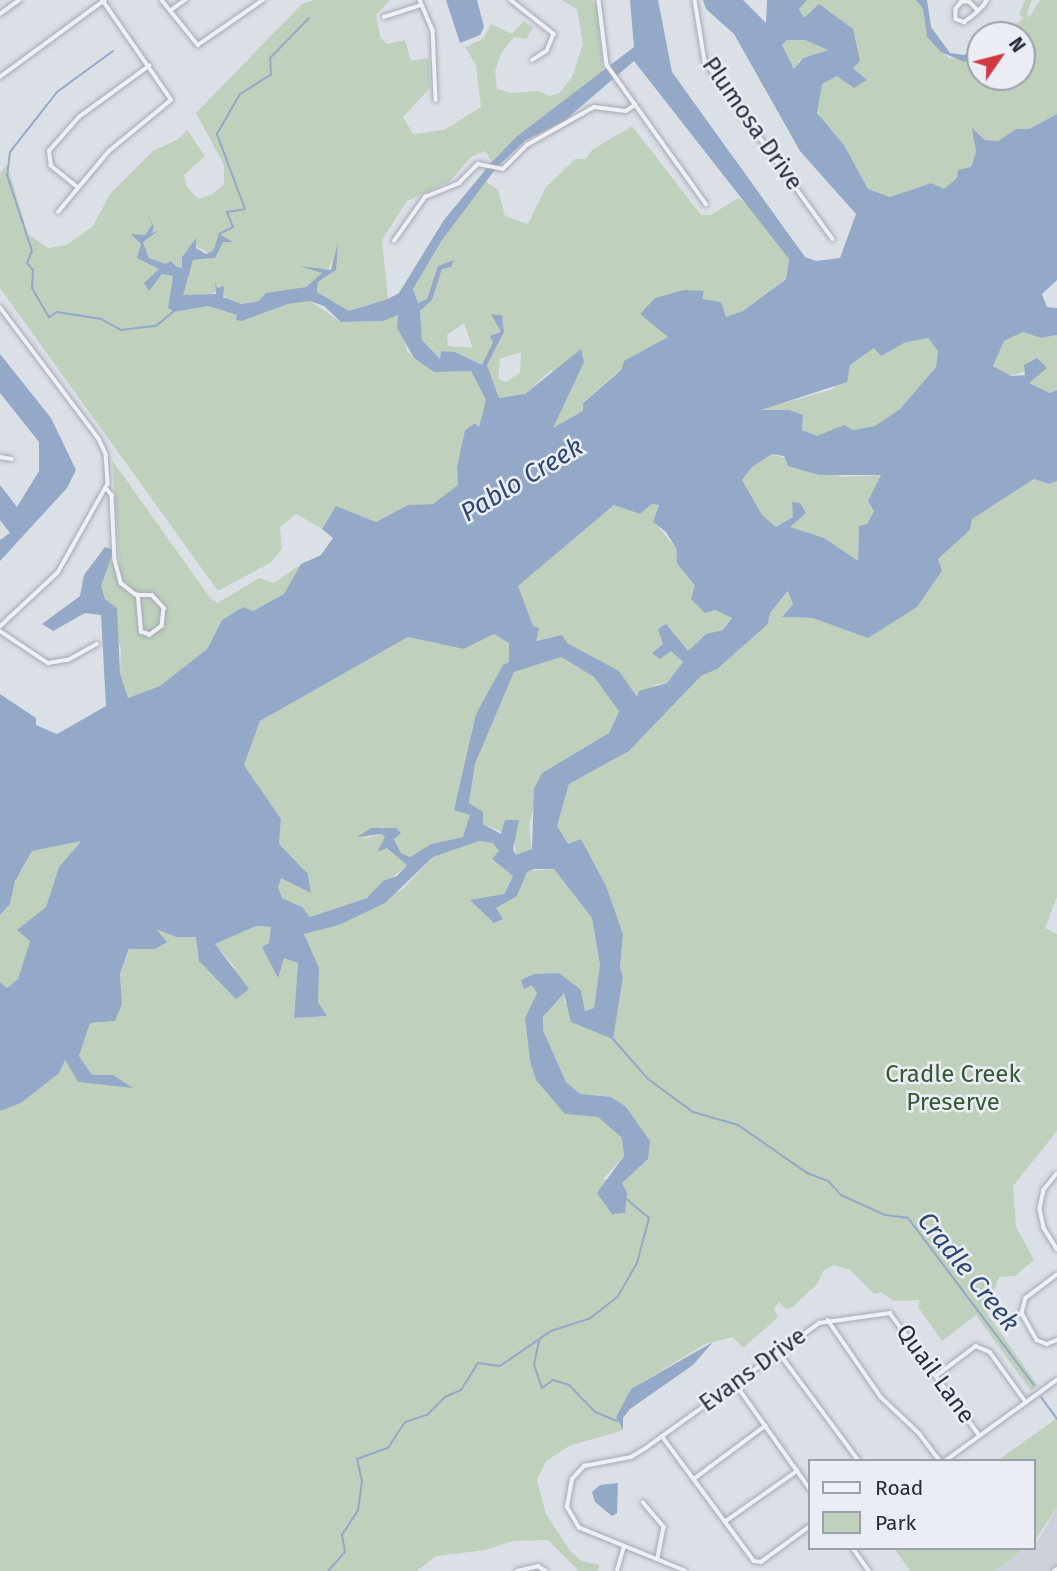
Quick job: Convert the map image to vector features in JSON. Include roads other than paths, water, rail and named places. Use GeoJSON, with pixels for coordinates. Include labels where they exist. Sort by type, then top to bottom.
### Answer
{"type":"FeatureCollection","features":[{"type":"Feature","properties":{"kind":"street"},"geometry":{"type":"LineString","coordinates":[[0,14],[19,0]]}},
{"type":"Feature","properties":{"kind":"street"},"geometry":{"type":"LineString","coordinates":[[162,0],[198,45],[263,0]]}},
{"type":"Feature","properties":{"kind":"street"},"geometry":{"type":"LineString","coordinates":[[170,11],[185,0]]}},
{"type":"Feature","properties":{"kind":"street"},"geometry":{"type":"LineString","coordinates":[[511,0],[554,34],[548,51],[533,60]]}},
{"type":"Feature","properties":{"kind":"street"},"geometry":{"type":"LineString","coordinates":[[599,0],[607,65],[706,204]]}},
{"type":"Feature","properties":{"kind":"street","name":"Plumosa Drive"},"geometry":{"type":"LineString","coordinates":[[695,0],[705,61],[833,239]]}},
{"type":"Feature","properties":{"kind":"street"},"geometry":{"type":"LineString","coordinates":[[978,11],[962,2],[956,9],[956,19],[964,22],[978,11],[987,0]]}},
{"type":"Feature","properties":{"kind":"street"},"geometry":{"type":"LineString","coordinates":[[0,77],[103,1],[171,100],[165,110],[109,151],[58,212]]}},
{"type":"Feature","properties":{"kind":"street"},"geometry":{"type":"LineString","coordinates":[[384,17],[420,3],[433,30],[436,100]]}},
{"type":"Feature","properties":{"kind":"street"},"geometry":{"type":"LineString","coordinates":[[78,188],[48,158],[79,117],[149,66]]}},
{"type":"Feature","properties":{"kind":"street"},"geometry":{"type":"LineString","coordinates":[[394,241],[425,197],[450,188],[478,164],[485,164],[495,170],[503,169],[527,145],[594,107],[626,111],[635,105]]}},
{"type":"Feature","properties":{"kind":"street"},"geometry":{"type":"LineString","coordinates":[[0,307],[99,439],[106,454],[107,489],[55,577],[0,629],[46,662],[68,660],[97,645]]}},
{"type":"Feature","properties":{"kind":"street"},"geometry":{"type":"LineString","coordinates":[[0,457],[12,459]]}},
{"type":"Feature","properties":{"kind":"street"},"geometry":{"type":"LineString","coordinates":[[107,489],[112,495],[117,571],[127,590],[152,595],[165,616],[162,626],[144,636],[138,594]]}},
{"type":"Feature","properties":{"kind":"street"},"geometry":{"type":"LineString","coordinates":[[1057,1174],[1041,1203],[1044,1228],[1057,1249]]}},
{"type":"Feature","properties":{"kind":"street"},"geometry":{"type":"LineString","coordinates":[[1057,1275],[1026,1298],[1022,1307],[1028,1329],[1047,1344],[1057,1340]]}},
{"type":"Feature","properties":{"kind":"street","name":"Evans Drive"},"geometry":{"type":"LineString","coordinates":[[685,1571],[658,1557],[624,1547],[579,1528],[567,1507],[569,1486],[584,1466],[631,1457],[778,1350],[828,1320],[890,1312]]}},
{"type":"Feature","properties":{"kind":"street","name":"Quail Lane"},"geometry":{"type":"LineString","coordinates":[[890,1312],[980,1436]]}},
{"type":"Feature","properties":{"kind":"street"},"geometry":{"type":"LineString","coordinates":[[828,1320],[880,1397],[919,1433],[938,1459]]}},
{"type":"Feature","properties":{"kind":"street"},"geometry":{"type":"LineString","coordinates":[[936,1376],[976,1346],[990,1352],[1026,1402]]}},
{"type":"Feature","properties":{"kind":"street"},"geometry":{"type":"LineString","coordinates":[[778,1350],[858,1459]]}},
{"type":"Feature","properties":{"kind":"street"},"geometry":{"type":"LineString","coordinates":[[948,1459],[1057,1380]]}},
{"type":"Feature","properties":{"kind":"street"},"geometry":{"type":"LineString","coordinates":[[735,1383],[808,1486]]}},
{"type":"Feature","properties":{"kind":"street"},"geometry":{"type":"LineString","coordinates":[[693,1480],[765,1426]]}},
{"type":"Feature","properties":{"kind":"street"},"geometry":{"type":"LineString","coordinates":[[662,1436],[757,1563],[808,1527]]}},
{"type":"Feature","properties":{"kind":"street"},"geometry":{"type":"LineString","coordinates":[[726,1521],[797,1471]]}},
{"type":"Feature","properties":{"kind":"street"},"geometry":{"type":"LineString","coordinates":[[643,1502],[664,1527],[658,1557]]}},
{"type":"Feature","properties":{"kind":"street"},"geometry":{"type":"LineString","coordinates":[[617,1571],[624,1547]]}},
{"type":"Feature","properties":{"kind":"street"},"geometry":{"type":"LineString","coordinates":[[854,1550],[869,1571]]}},
{"type":"Feature","properties":{"kind":"street"},"geometry":{"type":"LineString","coordinates":[[517,1571],[538,1566],[546,1571]]}},
{"type":"Feature","properties":{"kind":"water"},"geometry":{"type":"Polygon","coordinates":[[[446,0],[477,0],[484,27],[480,35],[460,43],[446,0]]]}},
{"type":"Feature","properties":{"kind":"water","name":"Pablo Creek"},"geometry":{"type":"Polygon","coordinates":[[[630,0],[658,0],[672,72],[805,257],[816,261],[840,258],[856,214],[800,151],[734,34],[706,9],[703,0],[743,0],[766,23],[767,0],[807,0],[799,9],[804,18],[819,4],[853,29],[860,61],[853,68],[867,80],[854,88],[837,76],[822,84],[817,113],[844,145],[868,189],[890,197],[931,183],[944,189],[957,178],[958,170],[971,167],[976,152],[972,128],[985,140],[998,141],[1016,129],[1029,129],[1057,114],[1057,280],[1042,294],[1047,307],[1057,308],[1057,335],[1041,338],[1023,332],[1004,341],[993,366],[1011,376],[1025,375],[1024,365],[1037,358],[1047,368],[1029,383],[1050,393],[1057,390],[1057,481],[1049,484],[1034,479],[972,519],[970,530],[938,559],[942,571],[917,607],[868,638],[813,618],[782,617],[793,604],[788,591],[770,613],[768,624],[717,669],[701,676],[629,751],[569,784],[557,826],[568,844],[581,839],[606,886],[623,934],[620,967],[623,977],[613,1039],[571,1022],[564,993],[543,1017],[543,1030],[566,1082],[580,1094],[611,1097],[626,1107],[650,1141],[648,1159],[622,1183],[627,1193],[625,1213],[612,1214],[597,1193],[624,1156],[622,1138],[598,1117],[565,1114],[536,1080],[530,1061],[525,1018],[537,993],[532,985],[524,989],[521,980],[534,974],[559,973],[581,990],[585,1011],[594,1008],[600,965],[592,918],[554,869],[534,869],[527,872],[517,896],[496,908],[503,919],[494,923],[470,900],[504,894],[513,876],[492,859],[499,851],[493,843],[479,841],[433,857],[385,903],[339,925],[304,934],[319,968],[318,1002],[327,1016],[294,1018],[298,963],[284,958],[278,978],[262,947],[269,943],[271,927],[256,926],[215,944],[249,989],[236,999],[199,961],[196,937],[176,937],[156,929],[167,942],[155,949],[129,949],[120,974],[122,1004],[115,1021],[90,1023],[79,1056],[92,1075],[113,1075],[133,1088],[78,1082],[65,1060],[59,1073],[21,1103],[0,1111],[0,982],[7,988],[18,979],[30,941],[17,930],[46,907],[59,867],[81,841],[32,851],[15,881],[10,904],[0,915],[0,694],[36,718],[36,725],[57,734],[106,706],[101,615],[85,613],[53,631],[42,624],[80,596],[84,575],[105,547],[114,550],[101,586],[105,599],[117,608],[120,673],[128,698],[160,686],[207,649],[222,620],[243,607],[253,611],[284,594],[301,564],[321,555],[333,538],[322,529],[336,506],[376,522],[408,505],[433,504],[458,485],[457,467],[465,430],[475,423],[479,427],[486,400],[471,371],[434,372],[414,358],[397,328],[398,315],[383,321],[341,322],[324,306],[310,301],[288,304],[242,321],[236,320],[237,315],[208,306],[174,312],[168,308],[173,276],[162,274],[149,291],[144,283],[159,269],[137,258],[141,244],[131,234],[145,235],[152,225],[148,216],[154,227],[152,233],[158,231],[143,242],[149,258],[165,264],[171,261],[182,268],[182,257],[196,238],[196,248],[206,254],[213,251],[219,234],[233,242],[223,242],[215,258],[193,260],[183,295],[216,294],[215,281],[217,288],[224,286],[223,297],[241,304],[259,301],[266,293],[306,287],[322,273],[300,266],[331,270],[338,242],[336,270],[318,282],[317,292],[349,311],[388,299],[399,293],[444,220],[516,137],[634,47],[630,0]],[[787,40],[782,45],[794,69],[803,58],[828,50],[805,40],[787,40]],[[634,61],[564,121],[526,140],[497,167],[442,240],[413,289],[418,303],[427,299],[438,266],[454,260],[451,267],[442,269],[432,300],[420,311],[422,340],[440,359],[441,351],[455,352],[482,365],[493,342],[490,336],[501,332],[491,314],[502,315],[504,332],[487,365],[499,398],[525,394],[581,349],[584,362],[553,428],[583,411],[583,403],[621,370],[624,361],[668,337],[640,314],[655,298],[684,290],[704,291],[702,299],[721,302],[726,317],[743,311],[786,279],[789,259],[634,61]],[[928,338],[904,343],[881,356],[874,348],[850,365],[847,382],[761,410],[790,410],[803,415],[802,430],[817,436],[844,425],[853,430],[875,426],[900,409],[936,367],[938,351],[928,338]],[[772,454],[752,467],[742,480],[762,515],[776,527],[793,517],[792,502],[800,503],[806,513],[790,527],[824,538],[858,561],[859,526],[867,524],[874,511],[868,501],[881,475],[819,475],[788,466],[784,456],[772,454]],[[652,504],[640,514],[614,505],[518,586],[533,626],[539,628],[536,641],[562,635],[567,643],[619,671],[637,697],[639,691],[667,683],[683,662],[671,651],[660,659],[652,653],[663,644],[658,629],[666,624],[688,651],[706,634],[723,630],[732,618],[715,610],[705,613],[691,599],[695,586],[677,563],[676,548],[666,532],[653,522],[659,505],[652,504]],[[494,634],[464,649],[408,637],[260,721],[244,765],[281,819],[279,844],[308,874],[311,893],[281,878],[278,888],[282,898],[302,907],[310,917],[367,898],[383,881],[397,876],[407,865],[387,848],[377,852],[385,837],[382,834],[357,837],[371,828],[396,828],[401,833],[394,839],[401,853],[410,857],[431,844],[463,837],[470,815],[454,810],[476,714],[503,665],[509,662],[509,643],[494,634]],[[561,657],[514,672],[475,764],[469,803],[483,812],[483,824],[501,834],[505,820],[519,820],[513,849],[516,855],[532,849],[534,789],[542,773],[609,733],[619,711],[594,677],[561,657]]]}},
{"type":"Feature","properties":{"kind":"water"},"geometry":{"type":"Polygon","coordinates":[[[916,0],[927,0],[931,27],[950,53],[966,54],[966,61],[941,52],[927,37],[923,9],[916,0]]]}},
{"type":"Feature","properties":{"kind":"water"},"geometry":{"type":"Polygon","coordinates":[[[0,354],[51,418],[76,470],[67,488],[0,561],[0,540],[10,533],[0,520],[0,485],[17,507],[39,471],[39,442],[0,393],[0,354]]]}},
{"type":"Feature","properties":{"kind":"water"},"geometry":{"type":"Polygon","coordinates":[[[713,1342],[693,1365],[630,1409],[623,1418],[623,1430],[616,1417],[631,1389],[713,1342]]]}},
{"type":"Feature","properties":{"kind":"water"},"geometry":{"type":"Polygon","coordinates":[[[618,1483],[617,1513],[612,1516],[595,1502],[592,1492],[600,1485],[618,1483]]]}},
{"type":"Feature","properties":{"kind":"waterway"},"geometry":{"type":"LineString","coordinates":[[219,234],[233,227],[227,212],[245,209],[217,134],[240,94],[271,75],[270,58],[309,18]]}},
{"type":"Feature","properties":{"kind":"waterway"},"geometry":{"type":"LineString","coordinates":[[113,51],[57,92],[10,152],[7,175],[32,251],[27,263],[33,270],[32,288],[49,317],[57,312],[101,319],[121,330],[156,326],[174,311]]}},
{"type":"Feature","properties":{"kind":"waterway","name":"Cradle Creek"},"geometry":{"type":"LineString","coordinates":[[613,1039],[648,1079],[693,1112],[738,1125],[807,1173],[828,1181],[841,1195],[885,1215],[908,1218],[1034,1385]]}},
{"type":"Feature","properties":{"kind":"waterway"},"geometry":{"type":"LineString","coordinates":[[328,1571],[345,1552],[342,1535],[358,1510],[362,1482],[357,1459],[388,1448],[405,1422],[427,1415],[445,1397],[461,1390],[478,1363],[500,1366],[551,1331],[589,1319],[618,1296],[637,1263],[649,1218],[625,1198]]}},
{"type":"Feature","properties":{"kind":"waterway"},"geometry":{"type":"LineString","coordinates":[[539,1341],[534,1365],[542,1388],[553,1380],[569,1385],[595,1412],[617,1421]]}},
{"type":"Feature","properties":{"kind":"waterway","name":"Cradle Creek"},"geometry":{"type":"LineString","coordinates":[[1041,1397],[1057,1419]]}},
{"type":"Feature","properties":{"kind":"park label","name":"Cradle Creek Preserve"},"geometry":{"type":"Point","coordinates":[953,1089]}}]}
